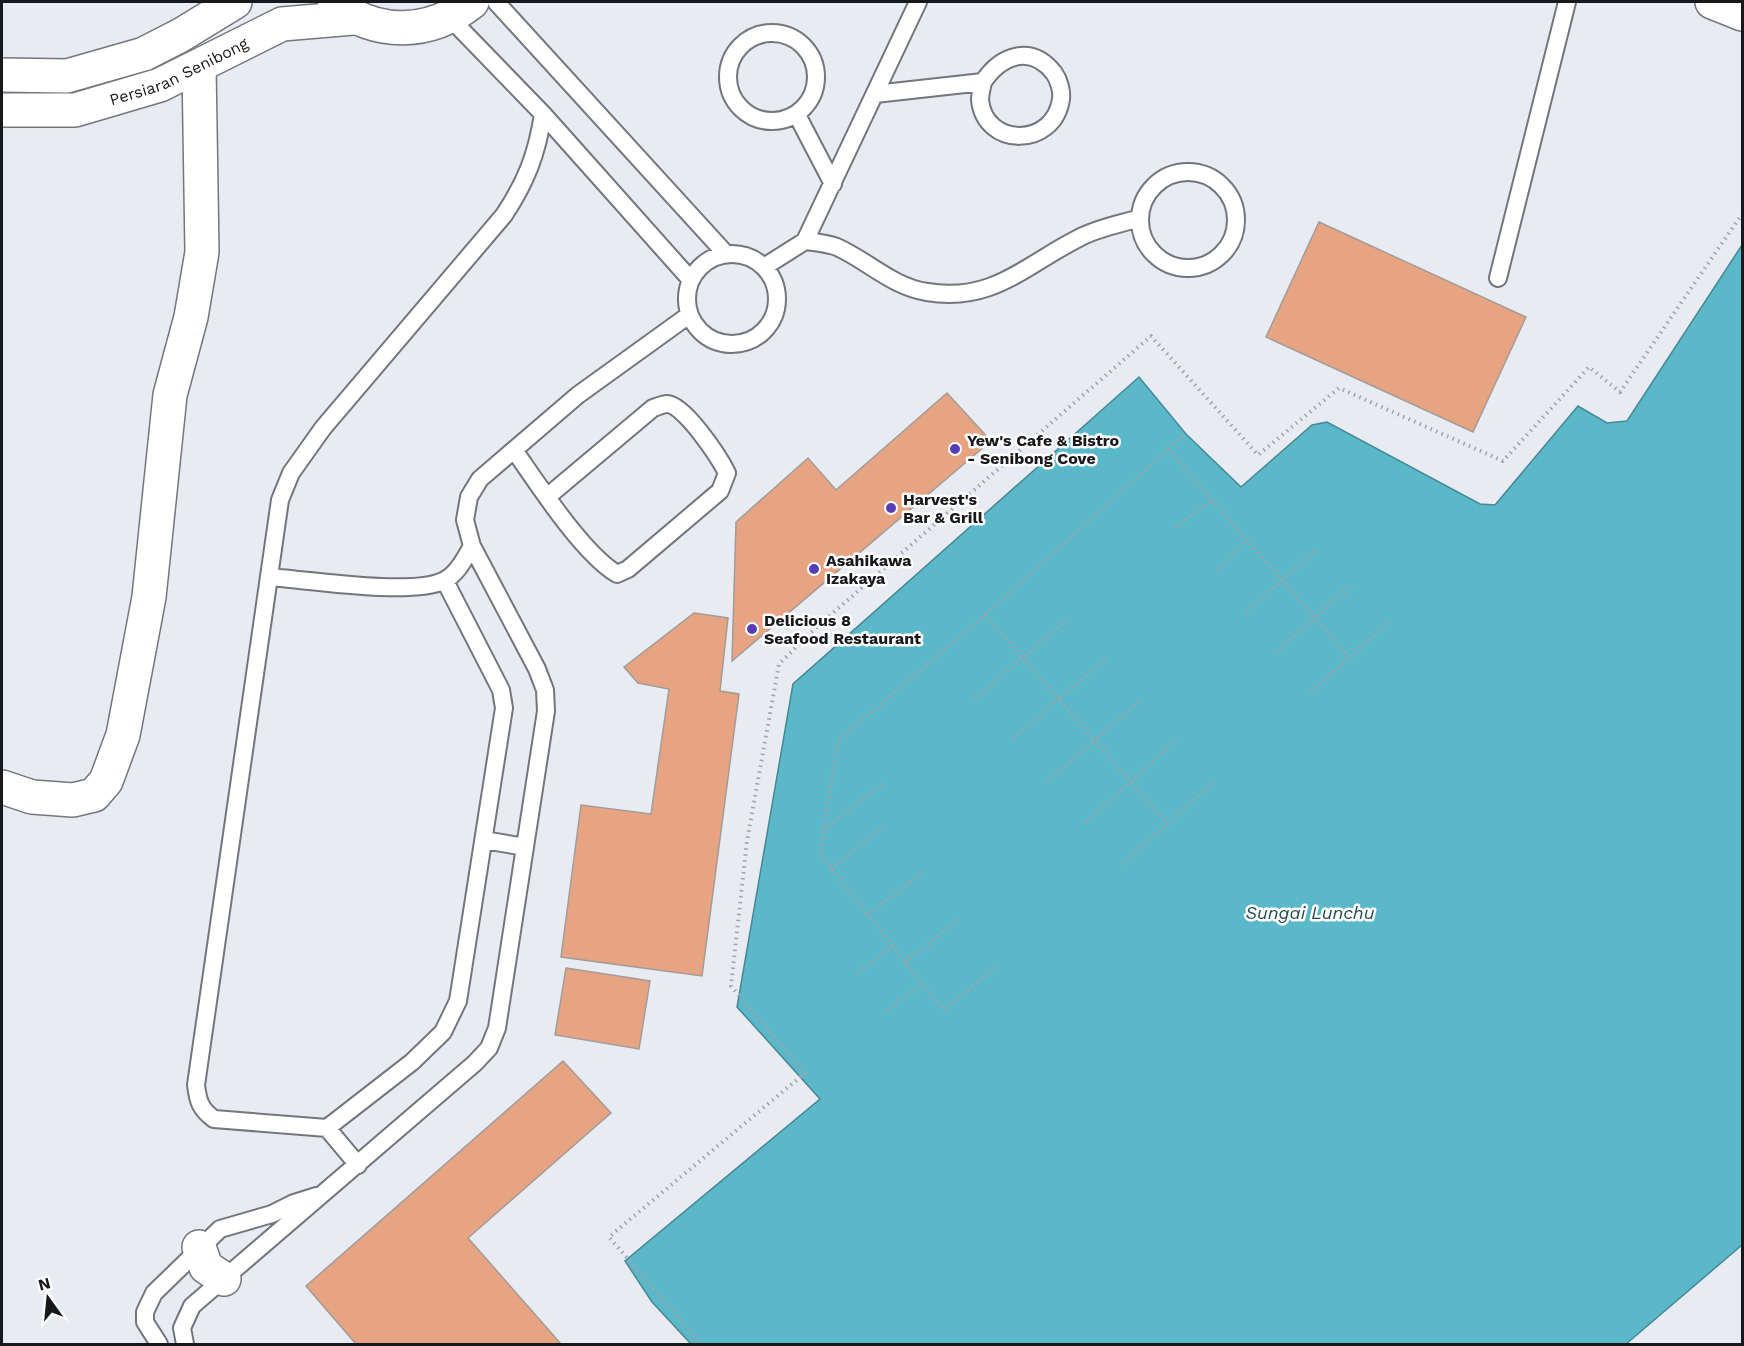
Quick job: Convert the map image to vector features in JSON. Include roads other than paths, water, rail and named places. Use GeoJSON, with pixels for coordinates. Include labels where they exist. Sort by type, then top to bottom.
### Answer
{"type":"FeatureCollection","features":[{"type":"Feature","properties":{"kind":"street","name":"Persiaran Senibong"},"geometry":{"type":"LineString","coordinates":[[2,75],[67,76],[144,54],[181,35],[235,2]]}},
{"type":"Feature","properties":{"kind":"street"},"geometry":{"type":"LineString","coordinates":[[1712,2],[1743,14]]}},
{"type":"Feature","properties":{"kind":"street"},"geometry":{"type":"LineString","coordinates":[[342,10],[380,27],[409,29],[460,9]]}},
{"type":"Feature","properties":{"kind":"street","name":"Persiaran Senibong"},"geometry":{"type":"LineString","coordinates":[[2,110],[75,110],[160,85],[282,24],[342,10]]}},
{"type":"Feature","properties":{"kind":"street"},"geometry":{"type":"LineString","coordinates":[[2,787],[32,796],[73,800],[94,795],[106,781],[123,735],[149,597],[170,395],[191,318],[202,252],[199,66]]}},
{"type":"Feature","properties":{"kind":"street"},"geometry":{"type":"LineString","coordinates":[[200,1247],[207,1268],[224,1279]]}},
{"type":"Feature","properties":{"kind":"lane"},"geometry":{"type":"LineString","coordinates":[[496,2],[726,254]]}},
{"type":"Feature","properties":{"kind":"lane"},"geometry":{"type":"LineString","coordinates":[[764,267],[805,241],[918,2]]}},
{"type":"Feature","properties":{"kind":"lane"},"geometry":{"type":"LineString","coordinates":[[1498,278],[1568,2]]}},
{"type":"Feature","properties":{"kind":"lane"},"geometry":{"type":"LineString","coordinates":[[460,9],[543,114],[690,279]]}},
{"type":"Feature","properties":{"kind":"lane"},"geometry":{"type":"LineString","coordinates":[[766,33],[786,34],[803,44],[814,61],[817,81],[811,100],[797,115],[778,122],[758,120],[741,110],[730,93],[726,74],[733,55],[747,40],[766,33]]}},
{"type":"Feature","properties":{"kind":"lane"},"geometry":{"type":"LineString","coordinates":[[875,94],[983,82],[993,67],[1008,57],[1026,56],[1044,62],[1056,75],[1062,92],[1059,111],[1049,126],[1033,135],[1015,136],[998,130],[986,117],[980,100],[983,82]]}},
{"type":"Feature","properties":{"kind":"lane"},"geometry":{"type":"LineString","coordinates":[[445,581],[501,690],[504,708],[458,1001],[443,1032],[412,1062],[327,1128],[214,1119],[203,1110],[198,1100],[196,1085],[280,500],[291,473],[323,428],[504,215],[521,190],[538,148],[543,114]]}},
{"type":"Feature","properties":{"kind":"lane"},"geometry":{"type":"LineString","coordinates":[[797,115],[832,184]]}},
{"type":"Feature","properties":{"kind":"lane"},"geometry":{"type":"LineString","coordinates":[[1185,171],[1214,178],[1234,201],[1238,217],[1235,234],[1228,249],[1215,260],[1200,267],[1184,269],[1167,264],[1154,255],[1144,241],[1140,218],[1147,194],[1156,183],[1169,175],[1185,171]]}},
{"type":"Feature","properties":{"kind":"lane"},"geometry":{"type":"LineString","coordinates":[[805,241],[836,247],[905,285],[926,292],[960,294],[984,291],[1010,279],[1081,236],[1140,218]]}},
{"type":"Feature","properties":{"kind":"lane"},"geometry":{"type":"LineString","coordinates":[[726,254],[741,254],[764,267],[774,282],[778,297],[776,312],[769,326],[758,337],[745,343],[730,345],[715,342],[702,334],[689,315],[686,294],[690,279],[705,262],[726,254]]}},
{"type":"Feature","properties":{"kind":"lane"},"geometry":{"type":"LineString","coordinates":[[185,1344],[182,1328],[184,1318],[192,1306],[358,1165],[489,1048],[497,1028],[546,711],[545,690],[472,546],[465,520],[469,497],[480,479],[578,395],[689,315]]}},
{"type":"Feature","properties":{"kind":"lane"},"geometry":{"type":"LineString","coordinates":[[514,450],[547,496],[602,565],[617,574],[628,569],[720,491],[727,473],[720,460],[679,408],[666,404],[653,408],[547,496]]}},
{"type":"Feature","properties":{"kind":"lane"},"geometry":{"type":"LineString","coordinates":[[269,578],[419,588],[445,581],[461,565],[472,546]]}},
{"type":"Feature","properties":{"kind":"lane"},"geometry":{"type":"LineString","coordinates":[[484,840],[525,847]]}},
{"type":"Feature","properties":{"kind":"lane"},"geometry":{"type":"LineString","coordinates":[[327,1128],[358,1165]]}},
{"type":"Feature","properties":{"kind":"lane"},"geometry":{"type":"LineString","coordinates":[[159,1344],[145,1323],[149,1302],[154,1293],[200,1247],[220,1229],[264,1217],[294,1203],[323,1194]]}},
{"type":"Feature","properties":{"kind":"water","name":"Sungai Lunchu"},"geometry":{"type":"Polygon","coordinates":[[[1742,245],[1742,1245],[1626,1344],[691,1344],[652,1302],[625,1261],[820,1099],[737,1007],[793,684],[1139,377],[1186,434],[1241,487],[1312,425],[1327,422],[1480,504],[1495,505],[1578,406],[1607,423],[1627,421],[1742,245]]]}},
{"type":"Feature","properties":{"kind":"place","name":"Yew's Cafe & Bistro - Senibong Cove"},"geometry":{"type":"Point","coordinates":[955,449]}},
{"type":"Feature","properties":{"kind":"place","name":"Harvest's Bar & Grill"},"geometry":{"type":"Point","coordinates":[891,508]}},
{"type":"Feature","properties":{"kind":"place","name":"Asahikawa Izakaya"},"geometry":{"type":"Point","coordinates":[814,569]}},
{"type":"Feature","properties":{"kind":"place","name":"Delicious 8 Seafood Restaurant"},"geometry":{"type":"Point","coordinates":[752,629]}}]}
